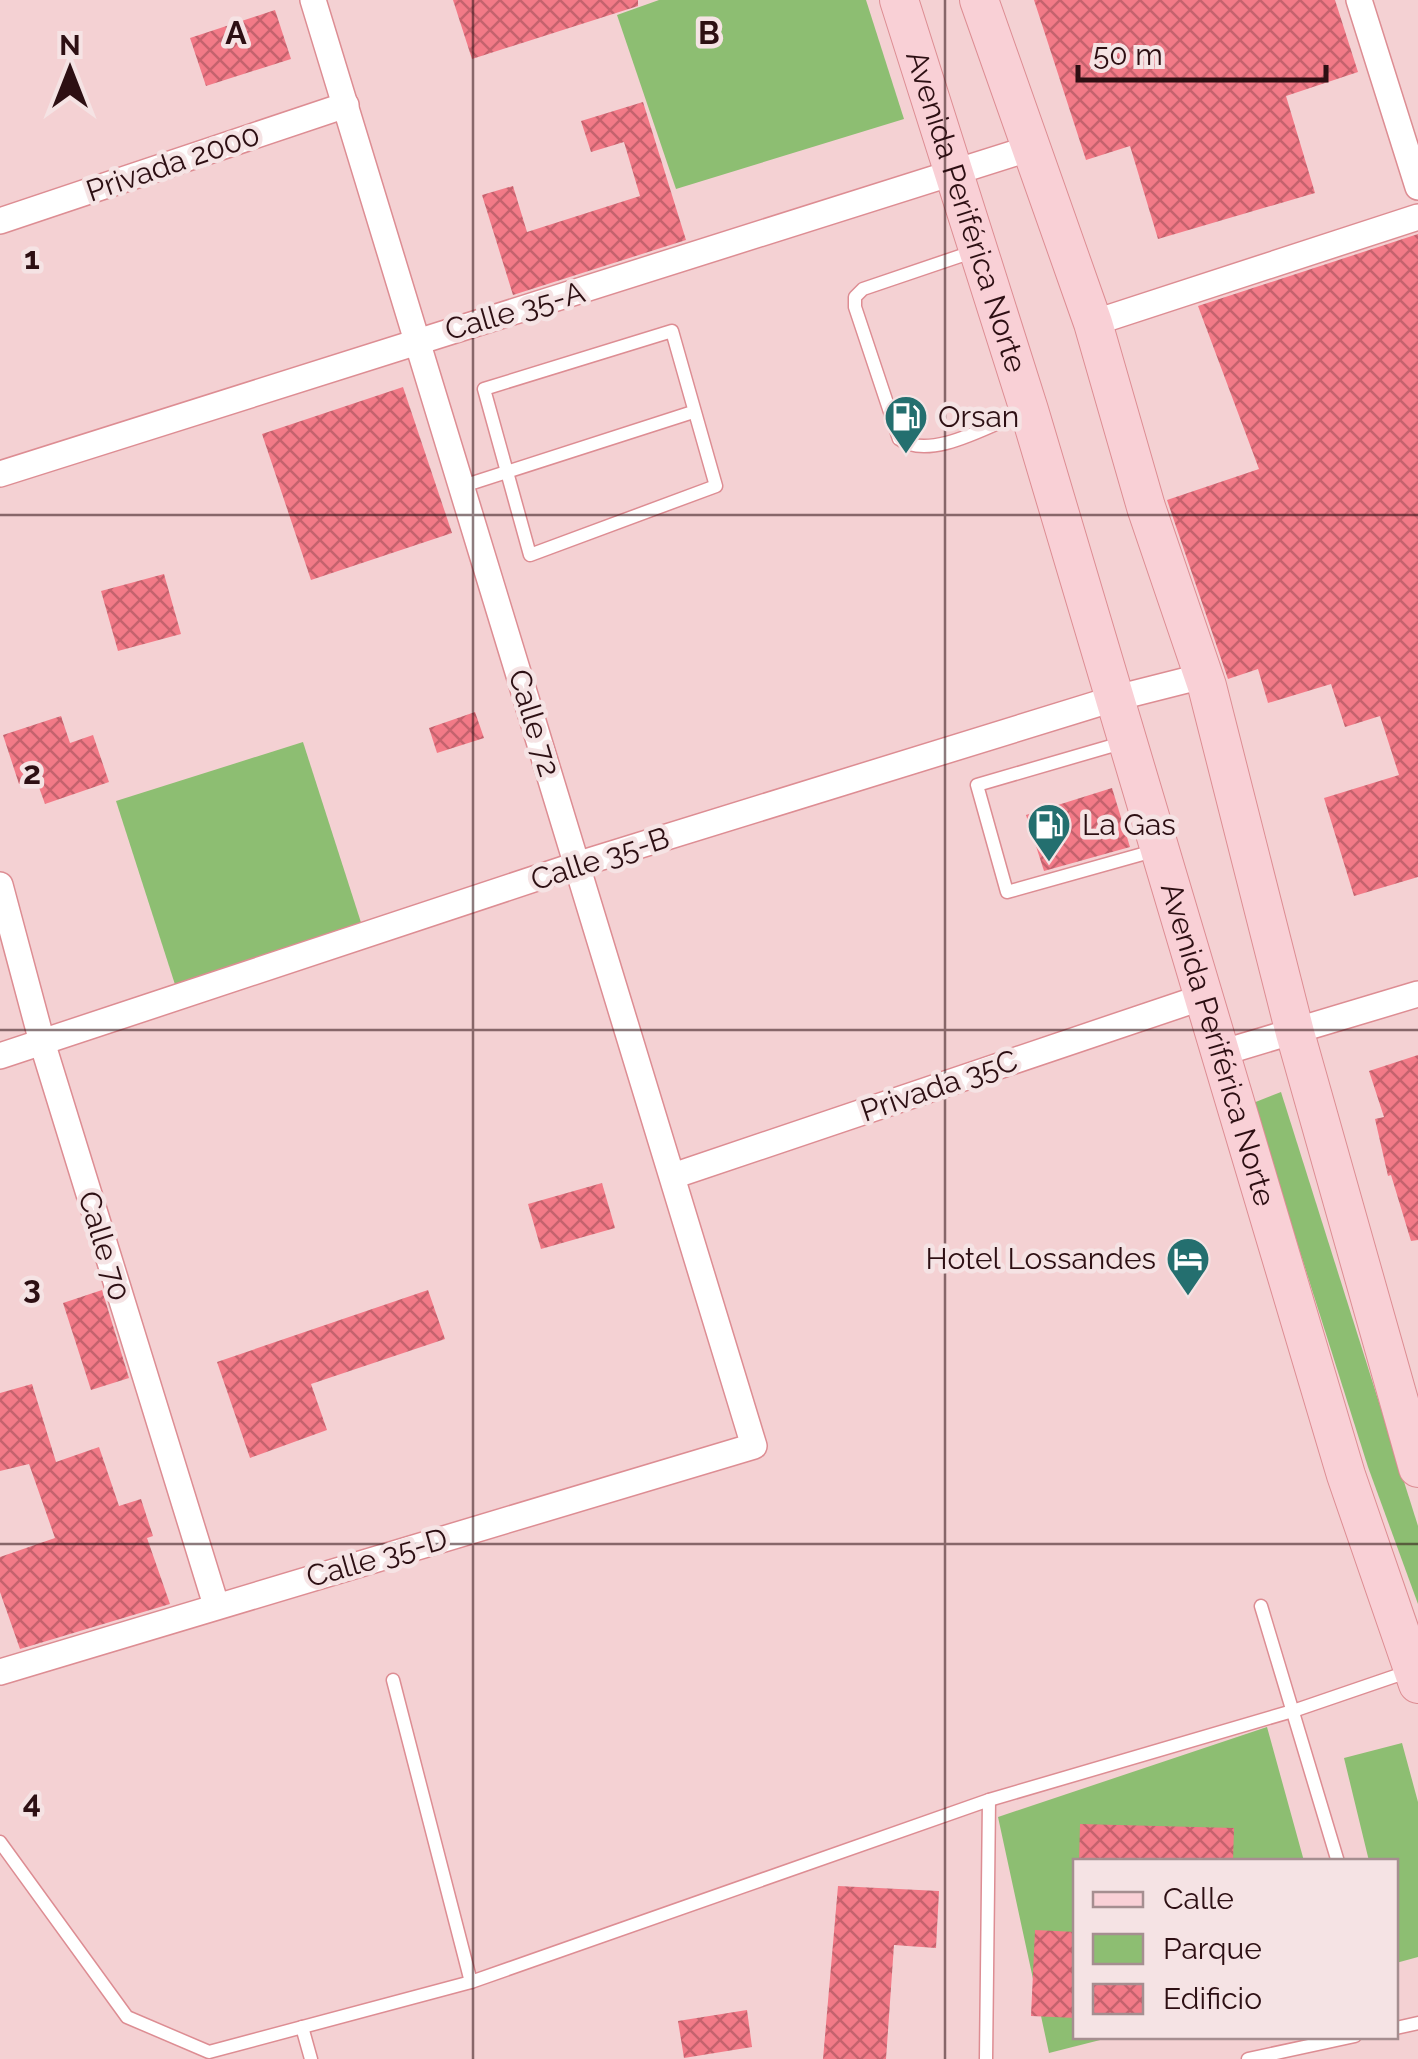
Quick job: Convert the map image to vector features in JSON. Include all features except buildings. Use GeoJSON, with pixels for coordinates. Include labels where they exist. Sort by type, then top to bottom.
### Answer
{"type":"FeatureCollection","features":[{"type":"Feature","properties":{"kind":"main road","name":"Avenida Periférica Norte"},"geometry":{"type":"LineString","coordinates":[[899,0],[1029,410],[1346,1475],[1415,1677]]}},
{"type":"Feature","properties":{"kind":"main road"},"geometry":{"type":"LineString","coordinates":[[978,0],[1092,324],[1146,507],[1204,676],[1295,1033],[1418,1468]]}},
{"type":"Feature","properties":{"kind":"street","name":"Calle 72"},"geometry":{"type":"LineString","coordinates":[[313,0],[754,1446]]}},
{"type":"Feature","properties":{"kind":"street"},"geometry":{"type":"LineString","coordinates":[[1359,0],[1418,187]]}},
{"type":"Feature","properties":{"kind":"street","name":"Privada 2000"},"geometry":{"type":"LineString","coordinates":[[0,221],[346,105]]}},
{"type":"Feature","properties":{"kind":"street","name":"Calle 35-A"},"geometry":{"type":"LineString","coordinates":[[0,474],[418,338],[637,275],[955,168],[1031,148]]}},
{"type":"Feature","properties":{"kind":"street"},"geometry":{"type":"LineString","coordinates":[[1092,324],[1418,217]]}},
{"type":"Feature","properties":{"kind":"street","name":"Calle 35-B"},"geometry":{"type":"LineString","coordinates":[[0,1056],[576,865],[1116,698],[1204,676]]}},
{"type":"Feature","properties":{"kind":"street","name":"Calle 70"},"geometry":{"type":"LineString","coordinates":[[0,885],[42,1042],[216,1605]]}},
{"type":"Feature","properties":{"kind":"street"},"geometry":{"type":"LineString","coordinates":[[1221,1053],[1418,994]]}},
{"type":"Feature","properties":{"kind":"street","name":"Privada 35C"},"geometry":{"type":"LineString","coordinates":[[673,1176],[1206,996]]}},
{"type":"Feature","properties":{"kind":"street","name":"Calle 35-D"},"geometry":{"type":"LineString","coordinates":[[0,1672],[754,1446]]}},
{"type":"Feature","properties":{"kind":"lane"},"geometry":{"type":"LineString","coordinates":[[980,249],[863,290],[856,296],[856,308],[899,439],[912,448],[930,447],[1029,410]]}},
{"type":"Feature","properties":{"kind":"lane"},"geometry":{"type":"LineString","coordinates":[[672,330],[716,486],[530,554],[506,473],[484,389],[672,330]]}},
{"type":"Feature","properties":{"kind":"lane"},"geometry":{"type":"LineString","coordinates":[[463,486],[693,412]]}},
{"type":"Feature","properties":{"kind":"lane"},"geometry":{"type":"LineString","coordinates":[[1129,741],[978,785],[1007,892],[1160,850]]}},
{"type":"Feature","properties":{"kind":"lane"},"geometry":{"type":"LineString","coordinates":[[1261,1606],[1296,1710],[1337,1859]]}},
{"type":"Feature","properties":{"kind":"lane"},"geometry":{"type":"LineString","coordinates":[[0,1842],[127,2017],[208,2052],[471,1982],[990,1800],[1415,1677]]}},
{"type":"Feature","properties":{"kind":"lane"},"geometry":{"type":"LineString","coordinates":[[393,1680],[471,1982]]}},
{"type":"Feature","properties":{"kind":"lane"},"geometry":{"type":"LineString","coordinates":[[986,2059],[990,1800]]}},
{"type":"Feature","properties":{"kind":"lane"},"geometry":{"type":"LineString","coordinates":[[302,2027],[310,2059]]}},
{"type":"Feature","properties":{"kind":"lane"},"geometry":{"type":"LineString","coordinates":[[1248,2059],[1342,2039]]}},
{"type":"Feature","properties":{"kind":"green space"},"geometry":{"type":"Polygon","coordinates":[[[659,0],[866,0],[904,119],[676,189],[617,15],[659,0]]]}},
{"type":"Feature","properties":{"kind":"green space"},"geometry":{"type":"Polygon","coordinates":[[[303,742],[366,938],[179,997],[116,801],[303,742]]]}},
{"type":"Feature","properties":{"kind":"green space"},"geometry":{"type":"Polygon","coordinates":[[[1281,1092],[1418,1526],[1418,1604],[1368,1467],[1253,1103],[1281,1092]]]}},
{"type":"Feature","properties":{"kind":"green space"},"geometry":{"type":"Polygon","coordinates":[[[1267,1727],[1303,1859],[1073,1859],[1073,2039],[1104,2039],[1049,2053],[998,1817],[1267,1727]]]}},
{"type":"Feature","properties":{"kind":"green space"},"geometry":{"type":"Polygon","coordinates":[[[1402,1743],[1418,1802],[1418,1957],[1398,1962],[1398,1859],[1369,1859],[1344,1758],[1402,1743]]]}},
{"type":"Feature","properties":{"kind":"place","name":"Orsan"},"geometry":{"type":"Point","coordinates":[906,455]}},
{"type":"Feature","properties":{"kind":"place","name":"La Gas"},"geometry":{"type":"Point","coordinates":[1049,863]}},
{"type":"Feature","properties":{"kind":"place","name":"Hotel Lossandes"},"geometry":{"type":"Point","coordinates":[1188,1297]}}]}
